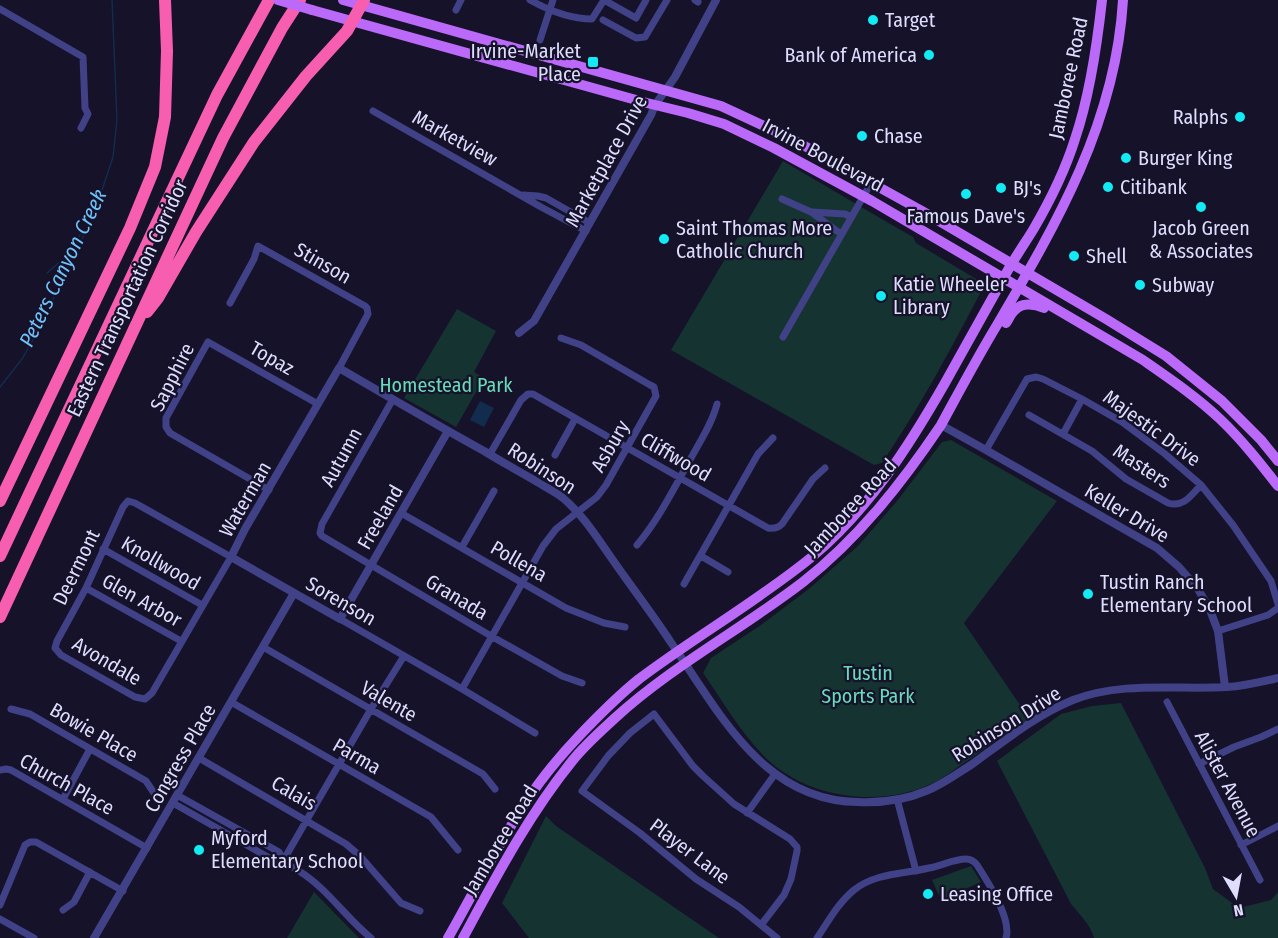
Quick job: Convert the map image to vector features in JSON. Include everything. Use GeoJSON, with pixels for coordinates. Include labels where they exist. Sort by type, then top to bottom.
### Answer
{"type":"FeatureCollection","features":[{"type":"Feature","properties":{"kind":"highway"},"geometry":{"type":"LineString","coordinates":[[0,501],[130,228],[155,167],[165,117],[167,51],[165,0]]}},
{"type":"Feature","properties":{"kind":"highway","name":"Eastern Transportation Corridor"},"geometry":{"type":"LineString","coordinates":[[0,556],[217,95],[269,0]]}},
{"type":"Feature","properties":{"kind":"highway","name":"Eastern Transportation Corridor"},"geometry":{"type":"LineString","coordinates":[[0,617],[223,138],[282,28],[300,0]]}},
{"type":"Feature","properties":{"kind":"highway"},"geometry":{"type":"LineString","coordinates":[[134,329],[158,298],[196,232],[254,142],[306,76],[347,31],[362,3]]}},
{"type":"Feature","properties":{"kind":"main road","name":"Irvine Boulevard"},"geometry":{"type":"LineString","coordinates":[[278,0],[688,113],[724,124],[774,148],[863,196],[1143,360],[1219,418],[1278,486]]}},
{"type":"Feature","properties":{"kind":"main road","name":"Irvine Boulevard"},"geometry":{"type":"LineString","coordinates":[[343,0],[362,3],[721,106],[792,139],[922,211],[1166,356],[1222,401],[1261,440],[1278,461]]}},
{"type":"Feature","properties":{"kind":"main road","name":"Jamboree Road"},"geometry":{"type":"LineString","coordinates":[[448,938],[525,803],[555,762],[580,735],[609,705],[637,681],[743,608],[814,555],[862,506],[887,476],[926,417],[1011,264],[1052,197],[1076,137],[1089,88],[1102,0]]}},
{"type":"Feature","properties":{"kind":"main road","name":"Jamboree Road"},"geometry":{"type":"LineString","coordinates":[[463,938],[529,822],[574,759],[616,718],[651,689],[770,607],[839,550],[892,492],[941,425],[1053,228],[1076,182],[1106,103],[1113,72],[1123,0]]}},
{"type":"Feature","properties":{"kind":"main road"},"geometry":{"type":"LineString","coordinates":[[968,376],[980,366],[1015,309],[1023,305],[1037,304],[1100,335]]}},
{"type":"Feature","properties":{"kind":"street"},"geometry":{"type":"LineString","coordinates":[[456,10],[461,0]]}},
{"type":"Feature","properties":{"kind":"street"},"geometry":{"type":"LineString","coordinates":[[530,0],[582,19],[592,19],[604,0],[636,18],[646,0]]}},
{"type":"Feature","properties":{"kind":"street"},"geometry":{"type":"LineString","coordinates":[[540,40],[553,0]]}},
{"type":"Feature","properties":{"kind":"street"},"geometry":{"type":"LineString","coordinates":[[603,20],[636,38],[645,36],[667,0]]}},
{"type":"Feature","properties":{"kind":"street","name":"Marketplace Drive"},"geometry":{"type":"LineString","coordinates":[[519,333],[534,321],[655,105],[675,77],[716,0]]}},
{"type":"Feature","properties":{"kind":"street"},"geometry":{"type":"LineString","coordinates":[[0,9],[83,57],[85,108],[88,114],[81,128]]}},
{"type":"Feature","properties":{"kind":"street","name":"Marketview"},"geometry":{"type":"LineString","coordinates":[[372,111],[521,195],[588,227]]}},
{"type":"Feature","properties":{"kind":"street"},"geometry":{"type":"LineString","coordinates":[[783,337],[871,183]]}},
{"type":"Feature","properties":{"kind":"street"},"geometry":{"type":"LineString","coordinates":[[782,199],[811,212],[841,234]]}},
{"type":"Feature","properties":{"kind":"street"},"geometry":{"type":"LineString","coordinates":[[811,212],[845,214],[851,217]]}},
{"type":"Feature","properties":{"kind":"street","name":"Stinson"},"geometry":{"type":"LineString","coordinates":[[230,303],[254,259],[258,246],[364,306],[368,311]]}},
{"type":"Feature","properties":{"kind":"street","name":"Waterman"},"geometry":{"type":"LineString","coordinates":[[145,699],[152,693],[269,490],[358,335],[369,314],[368,311]]}},
{"type":"Feature","properties":{"kind":"street","name":"Asbury"},"geometry":{"type":"LineString","coordinates":[[462,688],[550,536],[602,491],[656,396],[654,387],[581,345],[561,338]]}},
{"type":"Feature","properties":{"kind":"street","name":"Topaz"},"geometry":{"type":"LineString","coordinates":[[208,342],[318,404]]}},
{"type":"Feature","properties":{"kind":"street","name":"Sapphire"},"geometry":{"type":"LineString","coordinates":[[208,342],[166,418],[165,428],[269,490]]}},
{"type":"Feature","properties":{"kind":"street","name":"Robinson"},"geometry":{"type":"LineString","coordinates":[[339,368],[562,497],[577,512],[677,652]]}},
{"type":"Feature","properties":{"kind":"street","name":"Majestic Drive"},"geometry":{"type":"LineString","coordinates":[[986,450],[1027,379],[1036,377],[1082,399],[1122,422],[1165,454],[1201,485],[1233,525],[1271,581],[1278,606],[1268,615],[1218,631]]}},
{"type":"Feature","properties":{"kind":"street","name":"Cliffwood"},"geometry":{"type":"LineString","coordinates":[[490,454],[521,400],[528,394],[537,396],[768,528],[776,528],[782,524],[813,479],[825,468]]}},
{"type":"Feature","properties":{"kind":"street","name":"Autumn"},"geometry":{"type":"LineString","coordinates":[[320,533],[322,524],[393,399]]}},
{"type":"Feature","properties":{"kind":"street"},"geometry":{"type":"LineString","coordinates":[[1063,435],[1082,399]]}},
{"type":"Feature","properties":{"kind":"street"},"geometry":{"type":"LineString","coordinates":[[637,545],[650,529],[679,479],[714,417],[717,404]]}},
{"type":"Feature","properties":{"kind":"street","name":"Masters"},"geometry":{"type":"LineString","coordinates":[[1029,415],[1092,451],[1136,485],[1176,505],[1184,502],[1201,485]]}},
{"type":"Feature","properties":{"kind":"street"},"geometry":{"type":"LineString","coordinates":[[555,455],[575,419]]}},
{"type":"Feature","properties":{"kind":"street","name":"Keller Drive"},"geometry":{"type":"LineString","coordinates":[[941,425],[1156,548],[1179,567],[1198,589],[1210,610],[1218,631],[1225,687]]}},
{"type":"Feature","properties":{"kind":"street","name":"Freeland"},"geometry":{"type":"LineString","coordinates":[[340,619],[448,431]]}},
{"type":"Feature","properties":{"kind":"street"},"geometry":{"type":"LineString","coordinates":[[684,584],[758,454],[773,438]]}},
{"type":"Feature","properties":{"kind":"street"},"geometry":{"type":"LineString","coordinates":[[462,547],[494,491]]}},
{"type":"Feature","properties":{"kind":"street","name":"Sorenson"},"geometry":{"type":"LineString","coordinates":[[128,501],[135,502],[231,556],[462,688],[535,733]]}},
{"type":"Feature","properties":{"kind":"street","name":"Deermont"},"geometry":{"type":"LineString","coordinates":[[55,648],[86,588],[123,507],[128,501]]}},
{"type":"Feature","properties":{"kind":"street","name":"Pollena"},"geometry":{"type":"LineString","coordinates":[[401,513],[566,608],[604,623],[625,627]]}},
{"type":"Feature","properties":{"kind":"street","name":"Granada"},"geometry":{"type":"LineString","coordinates":[[320,533],[326,539],[491,636],[562,676],[582,683]]}},
{"type":"Feature","properties":{"kind":"street","name":"Knollwood"},"geometry":{"type":"LineString","coordinates":[[103,549],[202,605]]}},
{"type":"Feature","properties":{"kind":"street"},"geometry":{"type":"LineString","coordinates":[[700,556],[728,572]]}},
{"type":"Feature","properties":{"kind":"street","name":"Glen Arbor"},"geometry":{"type":"LineString","coordinates":[[86,588],[182,641]]}},
{"type":"Feature","properties":{"kind":"street","name":"Congress Place"},"geometry":{"type":"LineString","coordinates":[[94,938],[294,593]]}},
{"type":"Feature","properties":{"kind":"street","name":"Valente"},"geometry":{"type":"LineString","coordinates":[[263,647],[483,774],[495,789]]}},
{"type":"Feature","properties":{"kind":"street","name":"Avondale"},"geometry":{"type":"LineString","coordinates":[[55,648],[61,655],[135,697],[145,699]]}},
{"type":"Feature","properties":{"kind":"street","name":"Robinson Drive"},"geometry":{"type":"LineString","coordinates":[[677,652],[747,750],[762,764],[796,787],[816,795],[856,802],[897,800],[926,792],[1038,718],[1075,700],[1114,689],[1225,687],[1250,685],[1278,678]]}},
{"type":"Feature","properties":{"kind":"street"},"geometry":{"type":"LineString","coordinates":[[283,861],[404,656]]}},
{"type":"Feature","properties":{"kind":"street","name":"Parma"},"geometry":{"type":"LineString","coordinates":[[231,702],[431,817],[458,850]]}},
{"type":"Feature","properties":{"kind":"street","name":"Alister Avenue"},"geometry":{"type":"LineString","coordinates":[[1167,702],[1260,879]]}},
{"type":"Feature","properties":{"kind":"street","name":"Bowie Place"},"geometry":{"type":"LineString","coordinates":[[11,709],[30,714],[146,781],[154,793]]}},
{"type":"Feature","properties":{"kind":"street","name":"Player Lane"},"geometry":{"type":"LineString","coordinates":[[747,813],[693,766],[654,714],[630,733],[608,756],[582,791],[640,833],[696,879],[739,907],[777,938]]}},
{"type":"Feature","properties":{"kind":"street"},"geometry":{"type":"LineString","coordinates":[[1199,764],[1278,729]]}},
{"type":"Feature","properties":{"kind":"street"},"geometry":{"type":"LineString","coordinates":[[63,799],[90,749]]}},
{"type":"Feature","properties":{"kind":"street","name":"Calais"},"geometry":{"type":"LineString","coordinates":[[199,758],[307,820],[354,850],[401,903],[420,911]]}},
{"type":"Feature","properties":{"kind":"street","name":"Church Place"},"geometry":{"type":"LineString","coordinates":[[1,769],[11,770],[147,848]]}},
{"type":"Feature","properties":{"kind":"street"},"geometry":{"type":"LineString","coordinates":[[761,925],[787,889],[798,851],[795,842],[747,813],[775,774]]}},
{"type":"Feature","properties":{"kind":"street"},"geometry":{"type":"LineString","coordinates":[[175,799],[279,852],[283,861],[321,886],[371,938]]}},
{"type":"Feature","properties":{"kind":"street"},"geometry":{"type":"LineString","coordinates":[[897,800],[916,871]]}},
{"type":"Feature","properties":{"kind":"street"},"geometry":{"type":"LineString","coordinates":[[1241,845],[1278,826]]}},
{"type":"Feature","properties":{"kind":"street"},"geometry":{"type":"LineString","coordinates":[[0,905],[25,845],[30,842],[36,842],[123,891]]}},
{"type":"Feature","properties":{"kind":"street"},"geometry":{"type":"LineString","coordinates":[[817,938],[843,900],[855,889],[878,878],[968,859],[974,861],[995,895],[1008,931],[1005,938]]}},
{"type":"Feature","properties":{"kind":"street"},"geometry":{"type":"LineString","coordinates":[[63,910],[74,902],[90,872]]}},
{"type":"Feature","properties":{"kind":"street"},"geometry":{"type":"LineString","coordinates":[[0,919],[34,938]]}},
{"type":"Feature","properties":{"kind":"green space"},"geometry":{"type":"Polygon","coordinates":[[[783,161],[913,237],[916,243],[983,283],[984,286],[923,398],[882,463],[874,465],[671,350],[783,161]]]}},
{"type":"Feature","properties":{"kind":"green space","name":"Homestead Park"},"geometry":{"type":"Polygon","coordinates":[[[457,309],[496,331],[474,372],[484,378],[456,427],[404,398],[457,309]]]}},
{"type":"Feature","properties":{"kind":"green space","name":"Tustin Sports Park"},"geometry":{"type":"Polygon","coordinates":[[[951,440],[1057,501],[964,623],[1029,718],[939,780],[917,789],[894,795],[846,796],[800,782],[780,770],[762,754],[738,725],[703,673],[711,658],[761,625],[810,588],[858,546],[897,501],[942,442],[951,440]]]}},
{"type":"Feature","properties":{"kind":"green space"},"geometry":{"type":"Polygon","coordinates":[[[1121,703],[1205,868],[1213,889],[1239,908],[1271,900],[1278,892],[1278,938],[1094,938],[1087,924],[1071,904],[997,761],[1061,714],[1092,706],[1121,703]]]}},
{"type":"Feature","properties":{"kind":"green space"},"geometry":{"type":"Polygon","coordinates":[[[546,816],[556,826],[719,938],[529,938],[502,903],[546,816]]]}},
{"type":"Feature","properties":{"kind":"green space"},"geometry":{"type":"Polygon","coordinates":[[[971,866],[981,882],[941,900],[932,880],[971,866]]]}},
{"type":"Feature","properties":{"kind":"green space"},"geometry":{"type":"Polygon","coordinates":[[[314,892],[359,938],[287,938],[314,892]]]}},
{"type":"Feature","properties":{"kind":"water"},"geometry":{"type":"Polygon","coordinates":[[[480,401],[494,408],[484,427],[470,420],[480,401]]]}},
{"type":"Feature","properties":{"kind":"waterway","name":"Peters Canyon Creek"},"geometry":{"type":"LineString","coordinates":[[0,387],[22,359],[39,329],[94,214],[113,157],[117,120],[112,0]]}},
{"type":"Feature","properties":{"kind":"waterway"},"geometry":{"type":"LineString","coordinates":[[47,273],[63,259],[86,230]]}},
{"type":"Feature","properties":{"kind":"place","name":"Target"},"geometry":{"type":"Point","coordinates":[873,20]}},
{"type":"Feature","properties":{"kind":"place","name":"Bank of America"},"geometry":{"type":"Point","coordinates":[929,55]}},
{"type":"Feature","properties":{"kind":"place","name":"Irvine-Market Place"},"geometry":{"type":"Point","coordinates":[593,62]}},
{"type":"Feature","properties":{"kind":"place","name":"Ralphs"},"geometry":{"type":"Point","coordinates":[1240,117]}},
{"type":"Feature","properties":{"kind":"place","name":"Chase"},"geometry":{"type":"Point","coordinates":[862,136]}},
{"type":"Feature","properties":{"kind":"place","name":"Burger King"},"geometry":{"type":"Point","coordinates":[1126,158]}},
{"type":"Feature","properties":{"kind":"place","name":"Citibank"},"geometry":{"type":"Point","coordinates":[1108,187]}},
{"type":"Feature","properties":{"kind":"place","name":"BJ's"},"geometry":{"type":"Point","coordinates":[1001,188]}},
{"type":"Feature","properties":{"kind":"place","name":"Famous Dave's"},"geometry":{"type":"Point","coordinates":[966,194]}},
{"type":"Feature","properties":{"kind":"place","name":"Jacob Green & Associates"},"geometry":{"type":"Point","coordinates":[1201,207]}},
{"type":"Feature","properties":{"kind":"place","name":"Saint Thomas More Catholic Church"},"geometry":{"type":"Point","coordinates":[664,239]}},
{"type":"Feature","properties":{"kind":"place","name":"Shell"},"geometry":{"type":"Point","coordinates":[1074,256]}},
{"type":"Feature","properties":{"kind":"place","name":"Subway"},"geometry":{"type":"Point","coordinates":[1140,285]}},
{"type":"Feature","properties":{"kind":"place","name":"Katie Wheeler Library"},"geometry":{"type":"Point","coordinates":[881,296]}},
{"type":"Feature","properties":{"kind":"place","name":"Tustin Ranch Elementary School"},"geometry":{"type":"Point","coordinates":[1088,594]}},
{"type":"Feature","properties":{"kind":"place","name":"Myford Elementary School"},"geometry":{"type":"Point","coordinates":[199,850]}},
{"type":"Feature","properties":{"kind":"place","name":"Leasing Office"},"geometry":{"type":"Point","coordinates":[928,894]}}]}
